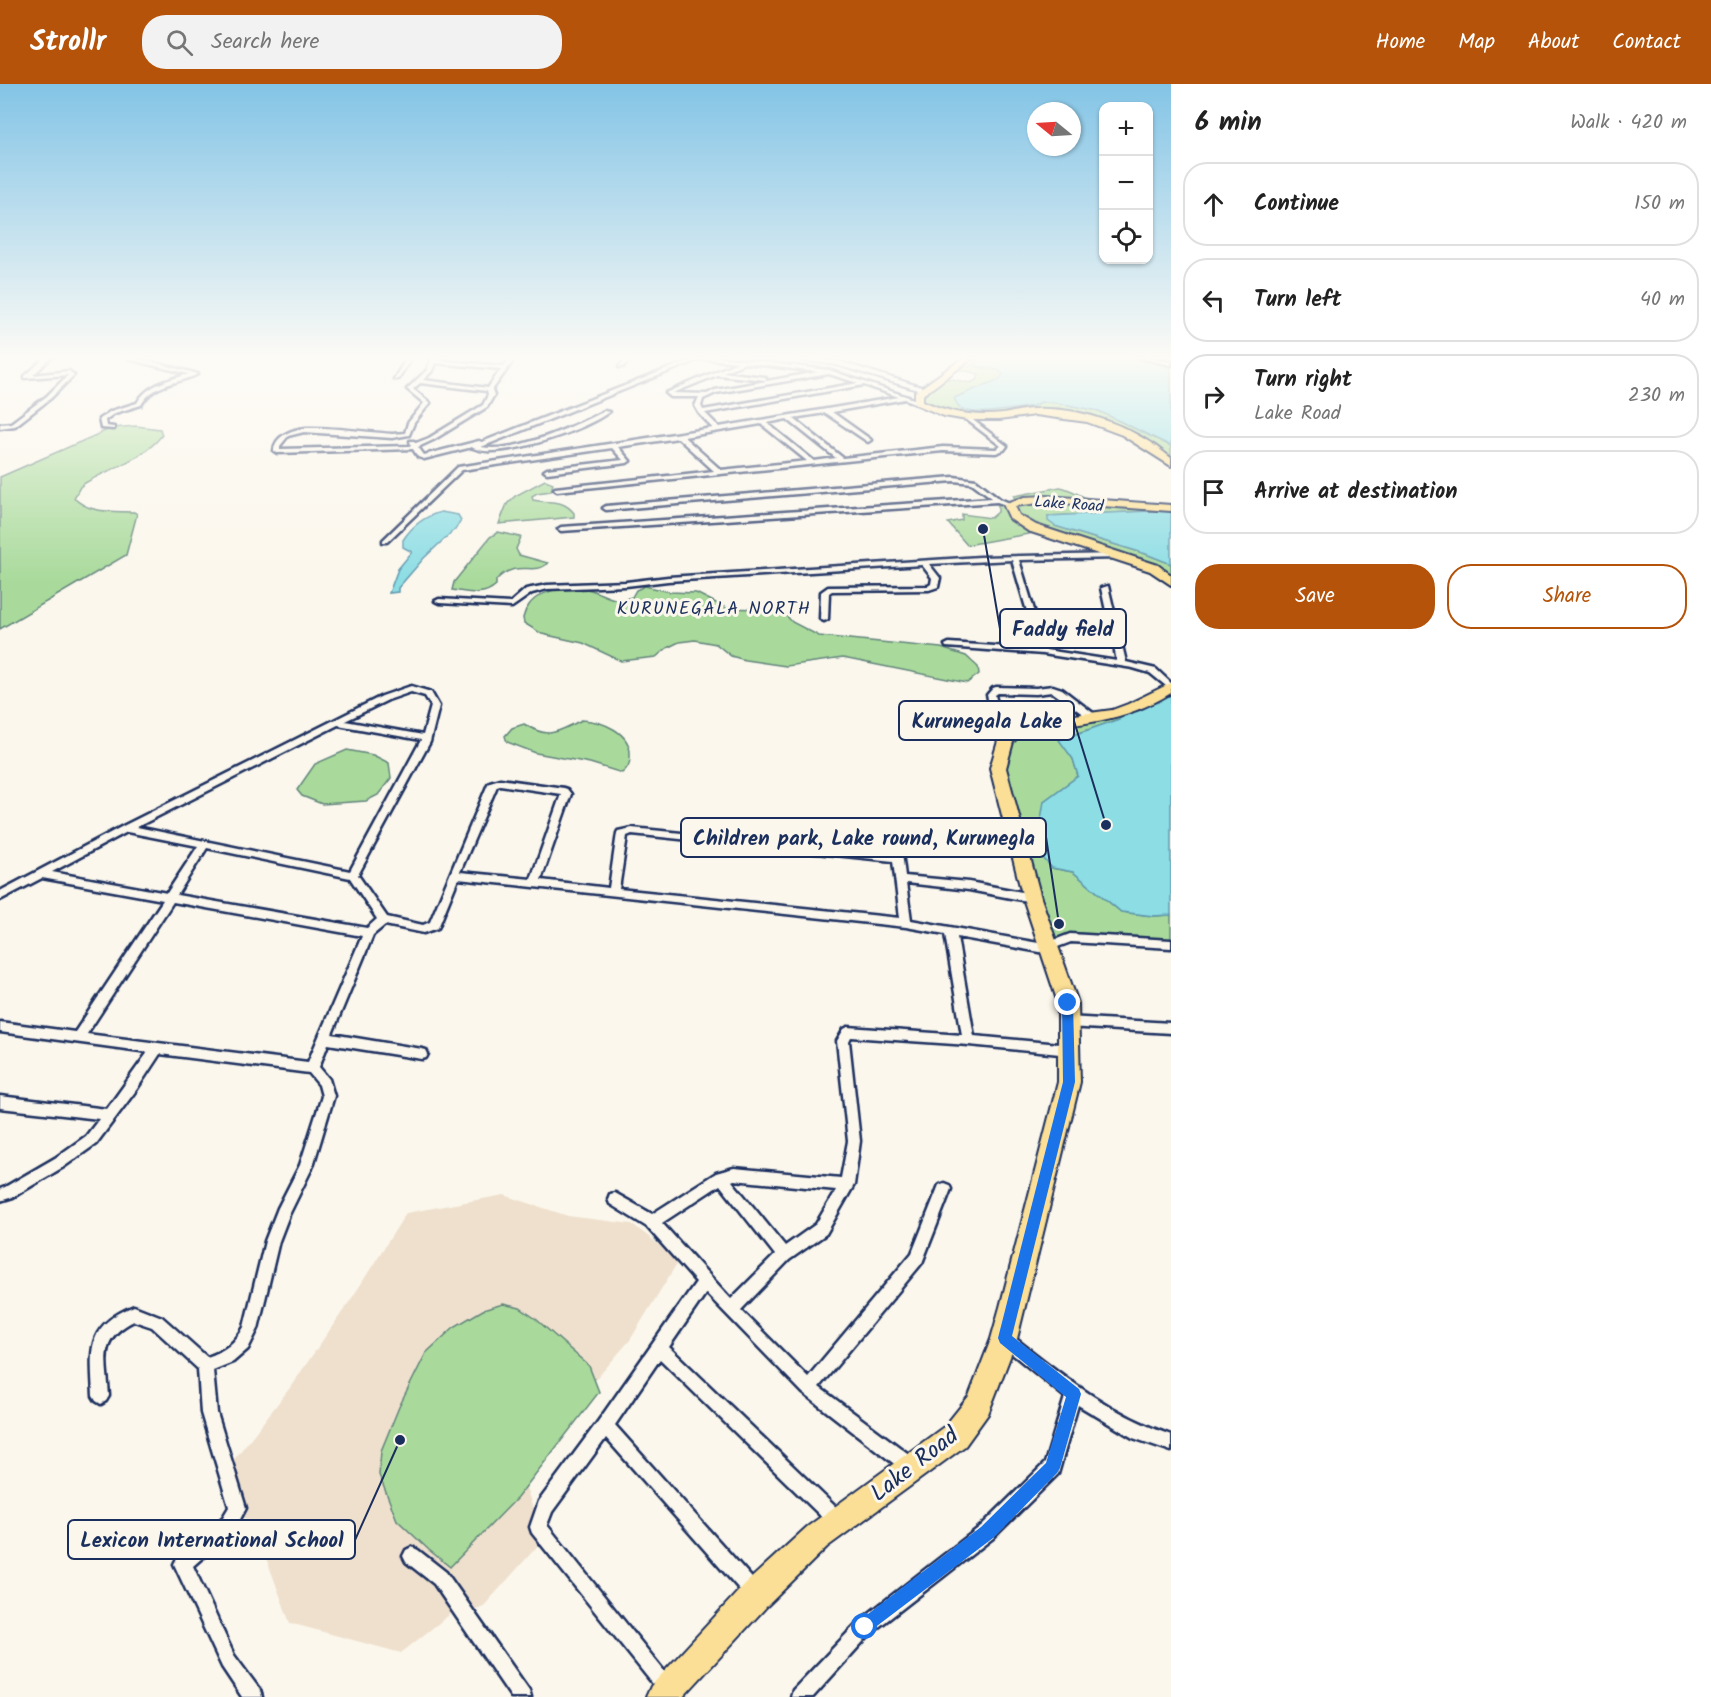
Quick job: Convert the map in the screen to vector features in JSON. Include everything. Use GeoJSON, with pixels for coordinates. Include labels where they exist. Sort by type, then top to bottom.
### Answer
{"type":"FeatureCollection","features":[{"type":"Feature","properties":{"kind":"main road"},"geometry":{"type":"LineString","coordinates":[[1122,432],[1139,440],[1171,464]]}},
{"type":"Feature","properties":{"kind":"main road","name":"Lake Road"},"geometry":{"type":"LineString","coordinates":[[1003,502],[1047,500],[1171,508]]}},
{"type":"Feature","properties":{"kind":"main road","name":"Lake Road"},"geometry":{"type":"LineString","coordinates":[[1003,502],[1014,517],[1032,528],[1154,568],[1171,580]]}},
{"type":"Feature","properties":{"kind":"main road"},"geometry":{"type":"LineString","coordinates":[[1014,732],[1020,726],[1127,712],[1171,687]]}},
{"type":"Feature","properties":{"kind":"main road","name":"Lake Road"},"geometry":{"type":"LineString","coordinates":[[665,1694],[756,1595],[817,1537],[955,1436],[979,1405],[1005,1338],[1069,1082],[1070,1050],[1067,1022],[1068,1003],[1032,898],[998,768],[1006,741],[1014,732]]}},
{"type":"Feature","properties":{"kind":"street"},"geometry":{"type":"LineString","coordinates":[[296,432],[286,435],[277,446],[277,451],[415,447],[441,432]]}},
{"type":"Feature","properties":{"kind":"street"},"geometry":{"type":"LineString","coordinates":[[337,432],[392,436],[407,434],[420,456],[424,457],[482,443],[510,432]]}},
{"type":"Feature","properties":{"kind":"street"},"geometry":{"type":"LineString","coordinates":[[482,443],[475,447],[493,449],[550,437],[561,432]]}},
{"type":"Feature","properties":{"kind":"street"},"geometry":{"type":"LineString","coordinates":[[385,541],[458,469],[699,432]]}},
{"type":"Feature","properties":{"kind":"street"},"geometry":{"type":"LineString","coordinates":[[775,432],[813,463]]}},
{"type":"Feature","properties":{"kind":"street"},"geometry":{"type":"LineString","coordinates":[[807,432],[842,460]]}},
{"type":"Feature","properties":{"kind":"street"},"geometry":{"type":"LineString","coordinates":[[857,432],[868,440]]}},
{"type":"Feature","properties":{"kind":"street"},"geometry":{"type":"LineString","coordinates":[[557,489],[943,449],[996,451],[1002,449],[1004,446],[986,432]]}},
{"type":"Feature","properties":{"kind":"street"},"geometry":{"type":"LineString","coordinates":[[679,436],[719,472]]}},
{"type":"Feature","properties":{"kind":"street"},"geometry":{"type":"LineString","coordinates":[[550,437],[556,442]]}},
{"type":"Feature","properties":{"kind":"street"},"geometry":{"type":"LineString","coordinates":[[547,471],[627,461],[614,446]]}},
{"type":"Feature","properties":{"kind":"street"},"geometry":{"type":"LineString","coordinates":[[562,447],[568,453]]}},
{"type":"Feature","properties":{"kind":"street"},"geometry":{"type":"LineString","coordinates":[[606,508],[954,479],[974,481],[1003,502]]}},
{"type":"Feature","properties":{"kind":"street"},"geometry":{"type":"LineString","coordinates":[[561,529],[1003,502]]}},
{"type":"Feature","properties":{"kind":"street"},"geometry":{"type":"LineString","coordinates":[[439,601],[512,605],[529,591],[547,586],[626,584],[668,579],[924,563],[1118,556]]}},
{"type":"Feature","properties":{"kind":"street"},"geometry":{"type":"LineString","coordinates":[[1015,559],[1043,652]]}},
{"type":"Feature","properties":{"kind":"street"},"geometry":{"type":"LineString","coordinates":[[824,619],[825,592],[831,589],[929,588],[935,585],[936,578],[924,563]]}},
{"type":"Feature","properties":{"kind":"street"},"geometry":{"type":"LineString","coordinates":[[1105,588],[1122,665]]}},
{"type":"Feature","properties":{"kind":"street"},"geometry":{"type":"LineString","coordinates":[[949,645],[1043,652],[1122,665],[1153,671],[1171,687]]}},
{"type":"Feature","properties":{"kind":"street"},"geometry":{"type":"LineString","coordinates":[[1014,732],[993,703],[991,695],[996,690],[1036,692],[1069,686]]}},
{"type":"Feature","properties":{"kind":"street"},"geometry":{"type":"LineString","coordinates":[[0,896],[126,828],[385,698],[411,689],[428,694],[435,706],[426,738],[353,875]]}},
{"type":"Feature","properties":{"kind":"street"},"geometry":{"type":"LineString","coordinates":[[1053,689],[1059,691],[1094,718]]}},
{"type":"Feature","properties":{"kind":"street"},"geometry":{"type":"LineString","coordinates":[[339,723],[426,738]]}},
{"type":"Feature","properties":{"kind":"street"},"geometry":{"type":"LineString","coordinates":[[126,828],[353,875],[383,920],[424,929],[434,925],[493,784],[500,782],[564,790],[566,794],[535,884]]}},
{"type":"Feature","properties":{"kind":"street"},"geometry":{"type":"LineString","coordinates":[[613,893],[622,833],[632,831],[897,858]]}},
{"type":"Feature","properties":{"kind":"street"},"geometry":{"type":"LineString","coordinates":[[895,837],[906,923]]}},
{"type":"Feature","properties":{"kind":"street"},"geometry":{"type":"LineString","coordinates":[[78,1037],[205,844]]}},
{"type":"Feature","properties":{"kind":"street"},"geometry":{"type":"LineString","coordinates":[[40,874],[369,933]]}},
{"type":"Feature","properties":{"kind":"street"},"geometry":{"type":"LineString","coordinates":[[454,875],[906,923],[1050,948],[1070,938],[1171,945]]}},
{"type":"Feature","properties":{"kind":"street"},"geometry":{"type":"LineString","coordinates":[[901,879],[969,886],[1032,898]]}},
{"type":"Feature","properties":{"kind":"street"},"geometry":{"type":"LineString","coordinates":[[312,1068],[369,933],[383,920]]}},
{"type":"Feature","properties":{"kind":"street"},"geometry":{"type":"LineString","coordinates":[[950,930],[969,1040]]}},
{"type":"Feature","properties":{"kind":"street"},"geometry":{"type":"LineString","coordinates":[[1067,1022],[1171,1028]]}},
{"type":"Feature","properties":{"kind":"street"},"geometry":{"type":"LineString","coordinates":[[1,1029],[312,1068],[325,1083],[328,1096],[306,1166],[272,1241],[272,1249],[260,1285],[251,1329],[243,1344],[228,1357],[205,1365]]}},
{"type":"Feature","properties":{"kind":"street"},"geometry":{"type":"LineString","coordinates":[[731,1310],[784,1256],[821,1229],[847,1185],[854,1142],[843,1041],[848,1032],[969,1040],[1070,1050]]}},
{"type":"Feature","properties":{"kind":"street"},"geometry":{"type":"LineString","coordinates":[[325,1038],[422,1054]]}},
{"type":"Feature","properties":{"kind":"street"},"geometry":{"type":"LineString","coordinates":[[0,1195],[8,1193],[60,1162],[91,1140],[133,1085],[156,1050]]}},
{"type":"Feature","properties":{"kind":"street"},"geometry":{"type":"LineString","coordinates":[[0,1102],[109,1115]]}},
{"type":"Feature","properties":{"kind":"street"},"geometry":{"type":"LineString","coordinates":[[652,1222],[721,1177],[734,1174],[847,1185]]}},
{"type":"Feature","properties":{"kind":"street"},"geometry":{"type":"LineString","coordinates":[[721,1177],[784,1256]]}},
{"type":"Feature","properties":{"kind":"street"},"geometry":{"type":"LineString","coordinates":[[808,1388],[917,1258],[944,1189]]}},
{"type":"Feature","properties":{"kind":"street"},"geometry":{"type":"LineString","coordinates":[[615,1199],[652,1222],[731,1310],[808,1388],[913,1467]]}},
{"type":"Feature","properties":{"kind":"street"},"geometry":{"type":"LineString","coordinates":[[665,1694],[538,1527],[545,1507],[605,1426],[705,1281]]}},
{"type":"Feature","properties":{"kind":"street"},"geometry":{"type":"LineString","coordinates":[[101,1395],[100,1342],[105,1330],[117,1320],[134,1313],[156,1322],[205,1365],[209,1413],[238,1508],[230,1523],[183,1564],[228,1661],[253,1697]]}},
{"type":"Feature","properties":{"kind":"street"},"geometry":{"type":"LineString","coordinates":[[1005,1338],[1074,1394],[1139,1432],[1170,1439]]}},
{"type":"Feature","properties":{"kind":"street"},"geometry":{"type":"LineString","coordinates":[[658,1347],[839,1522]]}},
{"type":"Feature","properties":{"kind":"street"},"geometry":{"type":"LineString","coordinates":[[800,1697],[865,1627],[987,1532],[1052,1468],[1074,1394]]}},
{"type":"Feature","properties":{"kind":"street"},"geometry":{"type":"LineString","coordinates":[[605,1426],[756,1595]]}},
{"type":"Feature","properties":{"kind":"street"},"geometry":{"type":"LineString","coordinates":[[412,1556],[440,1578],[522,1697]]}},
{"type":"Feature","properties":{"kind":"shaded area"},"geometry":{"type":"Polygon","coordinates":[[[504,1195],[568,1216],[632,1224],[679,1260],[630,1340],[573,1406],[525,1484],[543,1540],[482,1608],[454,1611],[401,1653],[290,1623],[268,1563],[222,1475],[289,1389],[354,1295],[406,1213],[504,1195]]]}},
{"type":"Feature","properties":{"kind":"green space"},"geometry":{"type":"Polygon","coordinates":[[[102,432],[161,432],[162,435],[146,451],[85,483],[74,498],[94,509],[137,514],[126,555],[0,629],[0,477],[102,432]]]}},
{"type":"Feature","properties":{"kind":"green space"},"geometry":{"type":"Polygon","coordinates":[[[1117,432],[1143,432],[1171,446],[1171,463],[1117,432]]]}},
{"type":"Feature","properties":{"kind":"green space"},"geometry":{"type":"Polygon","coordinates":[[[545,480],[553,483],[551,491],[537,493],[532,496],[533,500],[565,505],[574,513],[574,517],[499,524],[507,504],[515,496],[545,480]]]}},
{"type":"Feature","properties":{"kind":"green space"},"geometry":{"type":"Polygon","coordinates":[[[1060,487],[1090,499],[1171,510],[1048,516],[1055,526],[1171,564],[1171,581],[1154,568],[1039,532],[967,545],[948,523],[962,520],[962,514],[991,518],[998,512],[998,500],[1009,504],[1015,501],[1014,496],[1060,487]]]}},
{"type":"Feature","properties":{"kind":"green space"},"geometry":{"type":"Polygon","coordinates":[[[498,532],[521,537],[516,549],[519,555],[548,563],[537,568],[511,570],[496,580],[496,585],[486,591],[476,593],[452,590],[454,582],[490,537],[498,532]]]}},
{"type":"Feature","properties":{"kind":"green space"},"geometry":{"type":"Polygon","coordinates":[[[645,586],[670,592],[696,593],[726,608],[759,609],[785,614],[792,622],[819,636],[941,648],[966,656],[978,667],[979,674],[967,683],[843,658],[786,666],[731,656],[716,644],[695,640],[679,642],[656,657],[621,661],[583,643],[542,634],[524,623],[523,616],[529,605],[541,595],[549,592],[566,588],[584,589],[621,600],[632,597],[636,590],[645,586]]]}},
{"type":"Feature","properties":{"kind":"green space"},"geometry":{"type":"Polygon","coordinates":[[[1171,690],[1119,719],[1060,740],[1073,759],[1078,776],[1044,801],[1052,868],[1073,872],[1121,912],[1153,916],[1171,915],[1171,944],[1070,938],[1049,946],[999,759],[1020,726],[1079,722],[1171,690]]]}},
{"type":"Feature","properties":{"kind":"green space"},"geometry":{"type":"Polygon","coordinates":[[[582,720],[607,726],[626,741],[630,759],[622,773],[590,763],[536,753],[507,742],[505,736],[512,728],[524,724],[547,733],[559,731],[582,720]]]}},
{"type":"Feature","properties":{"kind":"green space"},"geometry":{"type":"Polygon","coordinates":[[[347,750],[373,755],[389,763],[391,778],[378,795],[366,801],[322,804],[302,796],[297,790],[315,764],[347,750]]]}},
{"type":"Feature","properties":{"kind":"green space"},"geometry":{"type":"Polygon","coordinates":[[[503,1304],[520,1308],[536,1319],[589,1366],[599,1392],[517,1498],[450,1567],[397,1520],[379,1475],[381,1451],[399,1407],[426,1353],[454,1327],[483,1310],[503,1304]]]}},
{"type":"Feature","properties":{"kind":"water"},"geometry":{"type":"Polygon","coordinates":[[[1143,432],[1171,432],[1171,446],[1143,432]]]}},
{"type":"Feature","properties":{"kind":"water"},"geometry":{"type":"Polygon","coordinates":[[[1171,510],[1171,564],[1055,526],[1048,521],[1048,516],[1171,510]]]}},
{"type":"Feature","properties":{"kind":"water"},"geometry":{"type":"Polygon","coordinates":[[[441,512],[458,515],[461,520],[456,528],[424,558],[398,588],[398,592],[389,593],[398,569],[412,552],[403,547],[403,540],[419,522],[441,512]]]}},
{"type":"Feature","properties":{"kind":"water"},"geometry":{"type":"Polygon","coordinates":[[[1171,690],[1171,915],[1153,916],[1121,912],[1073,872],[1052,868],[1036,850],[1044,801],[1078,776],[1073,759],[1059,740],[1119,719],[1171,690]]]}},
{"type":"Feature","properties":{"kind":"place","name":"Faddy field"},"geometry":{"type":"Point","coordinates":[983,529]}},
{"type":"Feature","properties":{"kind":"place","name":"Kurunegala Lake"},"geometry":{"type":"Point","coordinates":[1106,825]}},
{"type":"Feature","properties":{"kind":"place","name":"Children park, Lake round, Kurunegla"},"geometry":{"type":"Point","coordinates":[1059,924]}},
{"type":"Feature","properties":{"kind":"place","name":"Lexicon International School"},"geometry":{"type":"Point","coordinates":[400,1440]}},
{"type":"Feature","properties":{"kind":"district","name":"KURUNEGALA NORTH"},"geometry":{"type":"Point","coordinates":[714,608]}},
{"type":"Feature","properties":{"kind":"route"},"geometry":{"type":"LineString","coordinates":[[865,1627],[987,1532],[1052,1468],[1074,1394],[1005,1338],[1069,1082],[1068,1003]]}}]}
